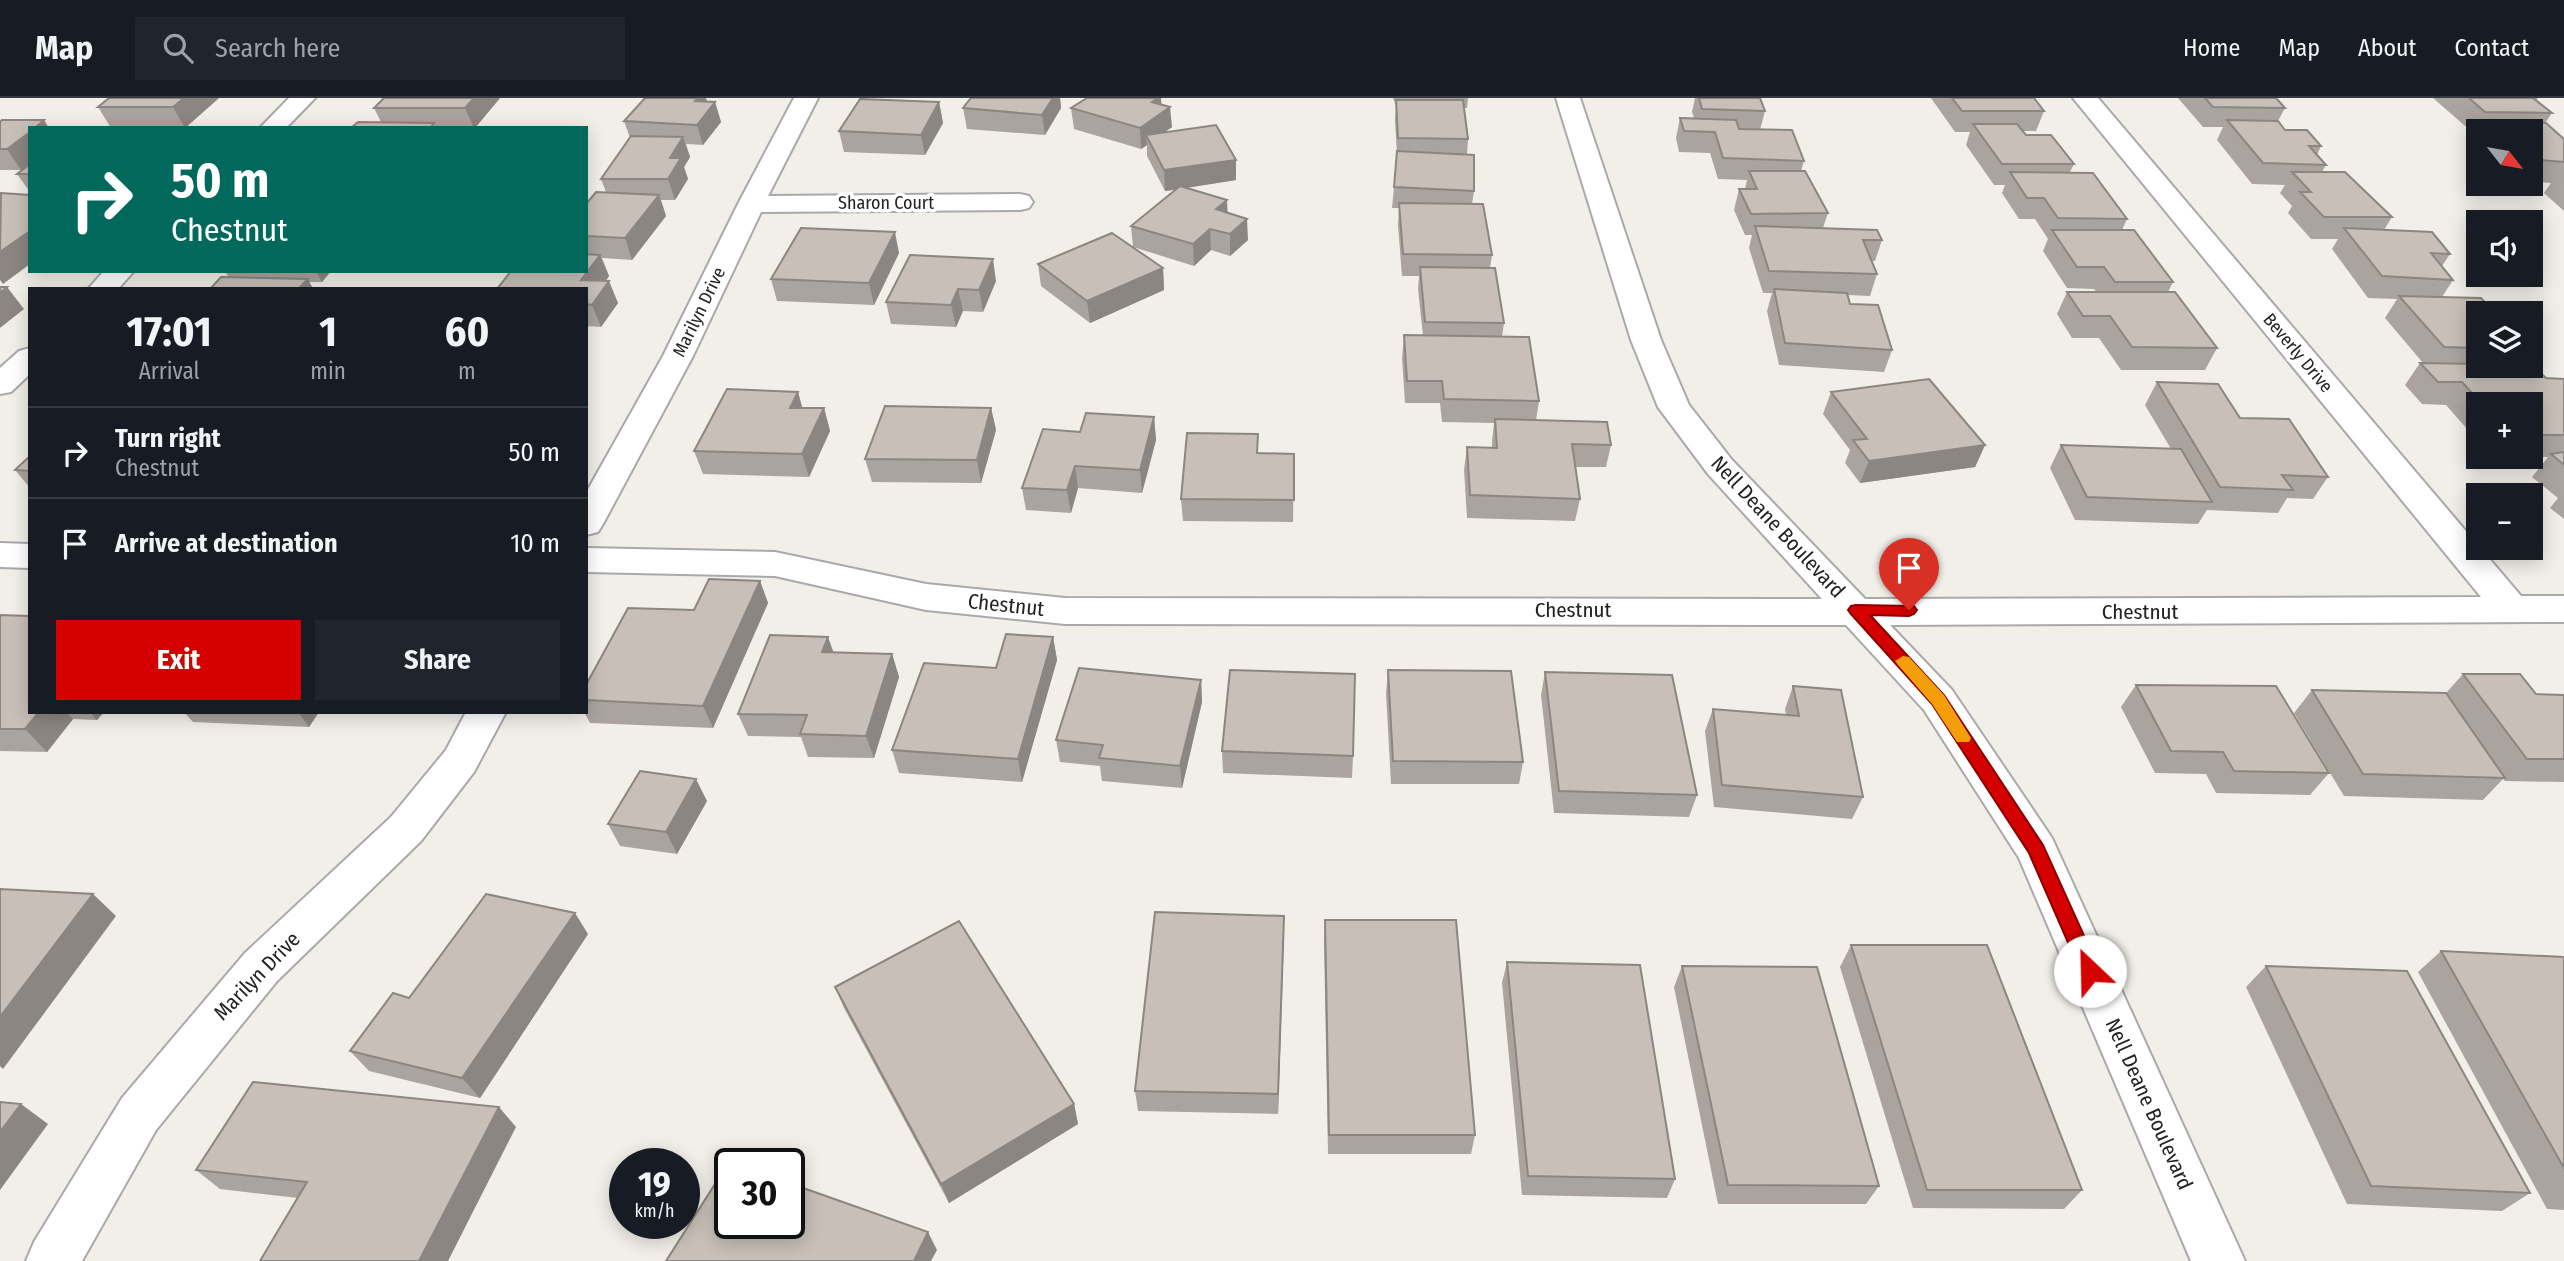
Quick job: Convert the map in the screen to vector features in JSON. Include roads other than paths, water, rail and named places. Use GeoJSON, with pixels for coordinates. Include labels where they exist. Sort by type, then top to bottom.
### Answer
{"type":"FeatureCollection","features":[{"type":"Feature","properties":{"kind":"street"},"geometry":{"type":"LineString","coordinates":[[274,126],[303,98]]}},
{"type":"Feature","properties":{"kind":"street","name":"Marilyn Drive"},"geometry":{"type":"LineString","coordinates":[[588,520],[678,356],[751,204],[806,98]]}},
{"type":"Feature","properties":{"kind":"street","name":"Nell Deane Boulevard"},"geometry":{"type":"LineString","coordinates":[[1568,98],[1646,340],[1674,407],[1720,467],[1938,699],[2037,850],[2218,1261]]}},
{"type":"Feature","properties":{"kind":"street","name":"Beverly Drive"},"geometry":{"type":"LineString","coordinates":[[2085,98],[2511,609]]}},
{"type":"Feature","properties":{"kind":"street","name":"Sharon Court"},"geometry":{"type":"LineString","coordinates":[[751,204],[1020,202]]}},
{"type":"Feature","properties":{"kind":"street"},"geometry":{"type":"LineString","coordinates":[[104,287],[118,273]]}},
{"type":"Feature","properties":{"kind":"street"},"geometry":{"type":"LineString","coordinates":[[0,385],[28,359]]}},
{"type":"Feature","properties":{"kind":"street"},"geometry":{"type":"LineString","coordinates":[[0,555],[28,556]]}},
{"type":"Feature","properties":{"kind":"street","name":"Chestnut"},"geometry":{"type":"LineString","coordinates":[[588,560],[775,564],[926,597],[1065,611],[2120,612],[2564,609]]}},
{"type":"Feature","properties":{"kind":"street","name":"Marilyn Drive"},"geometry":{"type":"LineString","coordinates":[[53,1261],[139,1114],[261,967],[406,829],[460,761],[485,714]]}}]}
